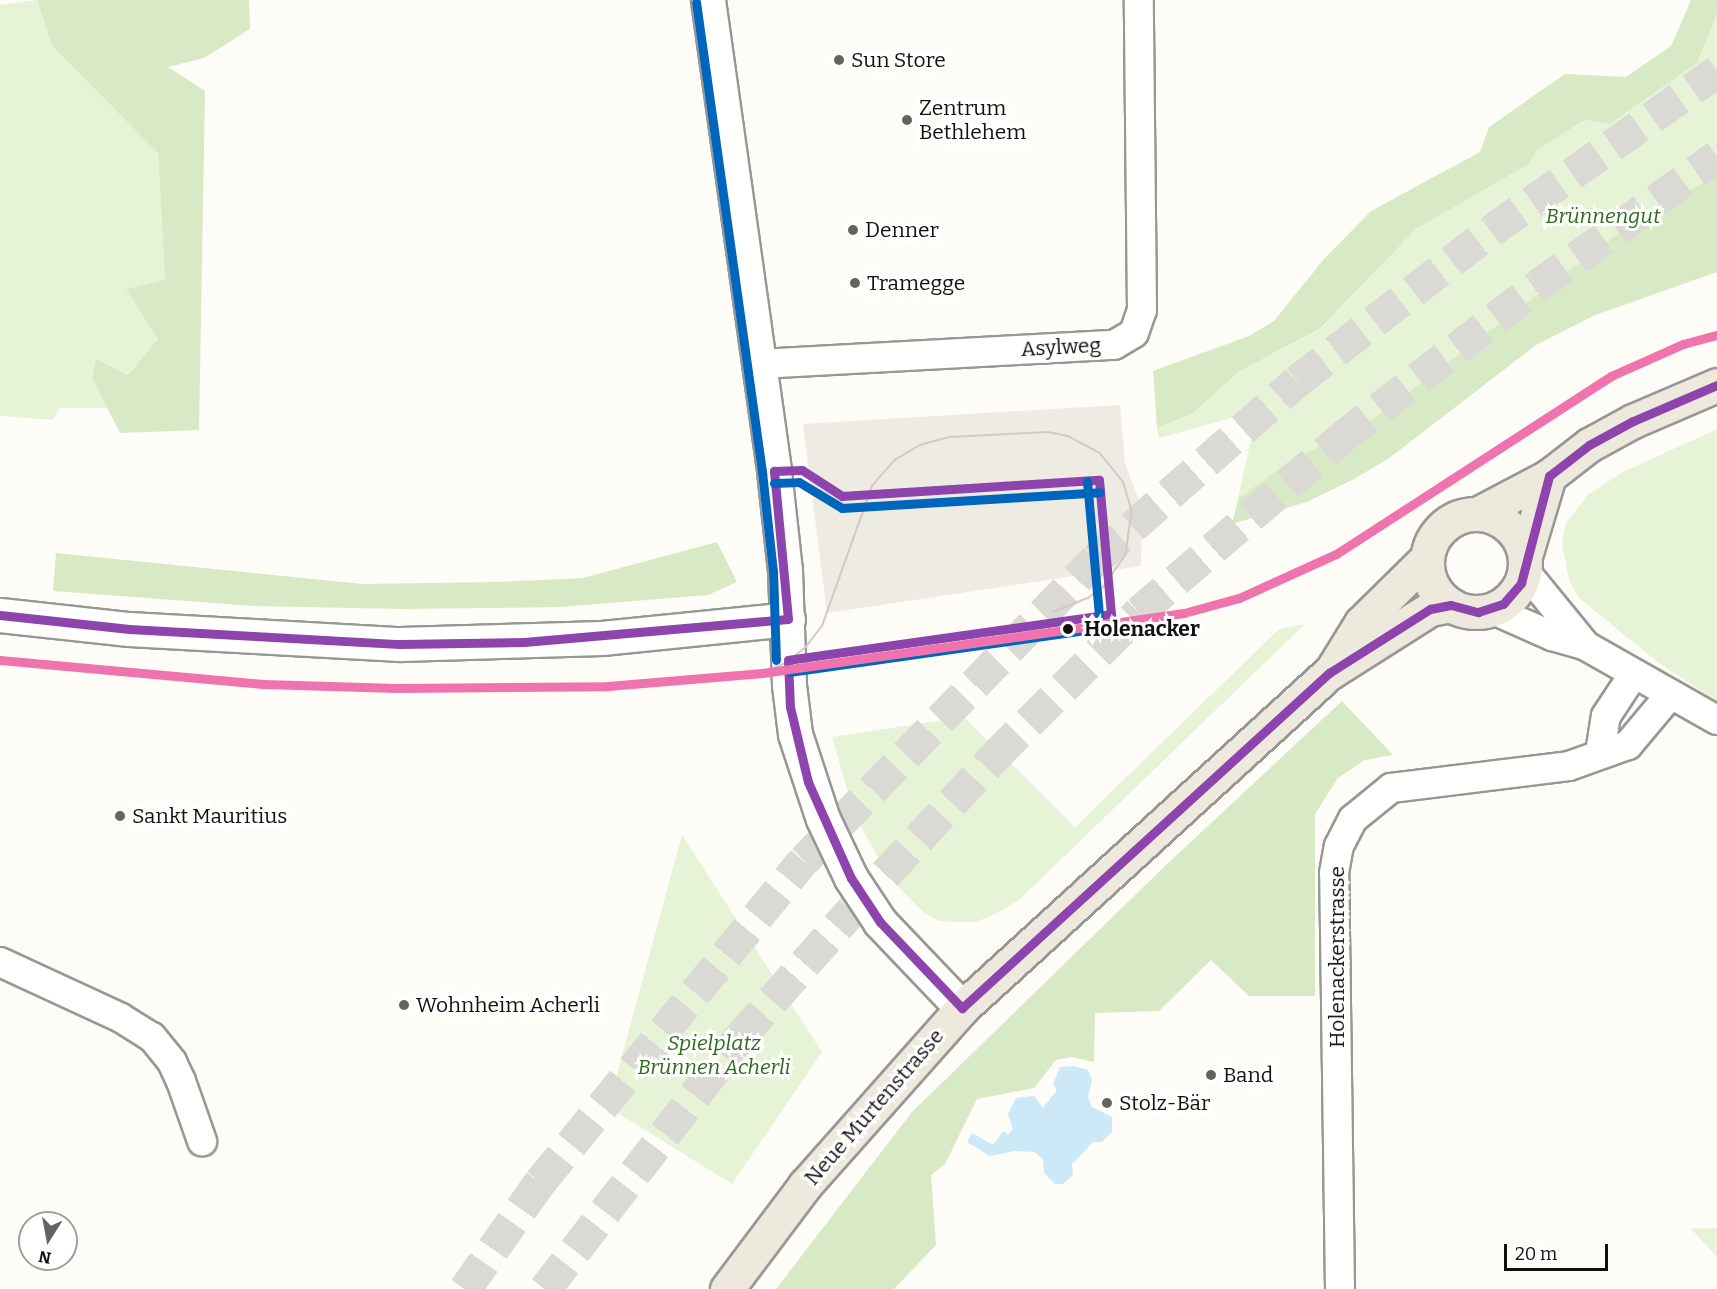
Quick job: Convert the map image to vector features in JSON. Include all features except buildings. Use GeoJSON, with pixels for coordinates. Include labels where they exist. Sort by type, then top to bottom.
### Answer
{"type":"FeatureCollection","features":[{"type":"Feature","properties":{"kind":"main road"},"geometry":{"type":"LineString","coordinates":[[1549,476],[1525,563],[1513,594],[1491,609],[1478,612],[1451,605],[1433,586],[1427,558],[1431,544],[1444,527],[1477,514],[1549,476],[1589,445],[1633,420],[1717,385]]}},
{"type":"Feature","properties":{"kind":"main road"},"geometry":{"type":"LineString","coordinates":[[1477,514],[1504,523],[1521,543],[1525,563]]}},
{"type":"Feature","properties":{"kind":"main road","name":"Neue Murtenstrasse"},"geometry":{"type":"LineString","coordinates":[[1329,673],[1361,622],[1427,558]]}},
{"type":"Feature","properties":{"kind":"main road","name":"Neue Murtenstrasse"},"geometry":{"type":"LineString","coordinates":[[727,1289],[813,1177],[962,1008],[1329,673],[1430,609],[1451,605]]}},
{"type":"Feature","properties":{"kind":"street"},"geometry":{"type":"LineString","coordinates":[[708,0],[759,364],[788,619],[789,685],[795,734],[822,819],[851,878],[880,922],[962,1008]]}},
{"type":"Feature","properties":{"kind":"street","name":"Asylweg"},"geometry":{"type":"LineString","coordinates":[[759,364],[1114,345],[1134,333],[1142,310],[1139,0]]}},
{"type":"Feature","properties":{"kind":"street"},"geometry":{"type":"LineString","coordinates":[[1525,563],[1586,646]]}},
{"type":"Feature","properties":{"kind":"street"},"geometry":{"type":"LineString","coordinates":[[1491,609],[1552,636],[1586,646],[1633,675],[1717,720]]}},
{"type":"Feature","properties":{"kind":"street"},"geometry":{"type":"LineString","coordinates":[[0,615],[140,630],[400,644],[602,638],[788,619]]}},
{"type":"Feature","properties":{"kind":"street"},"geometry":{"type":"LineString","coordinates":[[1600,753],[1606,716],[1633,675]]}},
{"type":"Feature","properties":{"kind":"street","name":"Holenackerstrasse"},"geometry":{"type":"LineString","coordinates":[[1340,1289],[1334,873],[1339,846],[1353,819],[1390,788],[1569,766],[1600,753],[1628,745],[1670,695]]}},
{"type":"Feature","properties":{"kind":"street"},"geometry":{"type":"LineString","coordinates":[[0,962],[121,1018],[152,1037],[181,1081],[202,1142]]}},
{"type":"Feature","properties":{"kind":"green space"},"geometry":{"type":"Polygon","coordinates":[[[37,0],[52,46],[158,152],[165,280],[158,339],[128,375],[96,360],[92,378],[108,408],[60,408],[53,420],[0,416],[0,5],[37,0]]]}},
{"type":"Feature","properties":{"kind":"green space"},"geometry":{"type":"Polygon","coordinates":[[[37,0],[249,0],[250,29],[204,58],[168,67],[205,91],[199,430],[120,433],[92,378],[96,359],[128,375],[158,339],[126,289],[165,280],[158,153],[52,46],[37,0]]]}},
{"type":"Feature","properties":{"kind":"green space"},"geometry":{"type":"Polygon","coordinates":[[[1691,0],[1717,0],[1717,14],[1697,63],[1610,124],[1585,120],[1537,150],[1529,164],[1416,229],[1320,329],[1240,371],[1192,414],[1157,428],[1153,371],[1249,336],[1274,321],[1324,259],[1371,211],[1480,152],[1489,127],[1565,74],[1626,77],[1671,46],[1691,0]]]}},
{"type":"Feature","properties":{"kind":"green space","name":"Brünnengut"},"geometry":{"type":"Polygon","coordinates":[[[1717,14],[1717,270],[1592,316],[1238,499],[1257,411],[1159,438],[1157,428],[1192,414],[1240,371],[1320,330],[1416,229],[1529,164],[1537,150],[1585,120],[1610,124],[1697,63],[1717,14]]]}},
{"type":"Feature","properties":{"kind":"green space"},"geometry":{"type":"Polygon","coordinates":[[[1717,174],[1717,272],[1593,316],[1536,345],[1388,459],[1307,502],[1232,524],[1238,499],[1291,460],[1363,427],[1615,236],[1717,174]]]}},
{"type":"Feature","properties":{"kind":"green space"},"geometry":{"type":"Polygon","coordinates":[[[1717,429],[1717,701],[1659,663],[1579,598],[1569,580],[1562,543],[1566,523],[1589,494],[1623,472],[1717,429]]]}},
{"type":"Feature","properties":{"kind":"green space"},"geometry":{"type":"Polygon","coordinates":[[[717,542],[737,582],[708,595],[560,607],[402,609],[254,606],[53,591],[56,553],[362,584],[497,582],[583,578],[717,542]]]}},
{"type":"Feature","properties":{"kind":"green space"},"geometry":{"type":"Polygon","coordinates":[[[1305,624],[1019,900],[995,914],[976,922],[956,922],[939,921],[924,913],[891,879],[856,819],[832,737],[964,717],[1075,827],[1279,629],[1305,624]]]}},
{"type":"Feature","properties":{"kind":"green space"},"geometry":{"type":"Polygon","coordinates":[[[1342,701],[1393,755],[1365,760],[1338,778],[1315,814],[1315,996],[1249,996],[1211,960],[1159,1011],[1095,1013],[1094,1062],[1072,1057],[1056,1060],[1034,1088],[977,1099],[945,1164],[931,1175],[936,1245],[894,1289],[776,1289],[912,1112],[1166,865],[1342,701]]]}},
{"type":"Feature","properties":{"kind":"green space","name":"Spielplatz Brünnen Acherli"},"geometry":{"type":"Polygon","coordinates":[[[682,835],[822,1052],[732,1184],[608,1107],[682,835]]]}},
{"type":"Feature","properties":{"kind":"green space"},"geometry":{"type":"Polygon","coordinates":[[[1717,1228],[1717,1257],[1691,1229],[1717,1228]]]}},
{"type":"Feature","properties":{"kind":"shaded area"},"geometry":{"type":"Polygon","coordinates":[[[1120,405],[1125,463],[1142,509],[1141,566],[827,613],[803,424],[1120,405]]]}},
{"type":"Feature","properties":{"kind":"water"},"geometry":{"type":"Polygon","coordinates":[[[1074,1066],[1088,1070],[1092,1080],[1088,1097],[1092,1107],[1112,1117],[1112,1132],[1102,1142],[1093,1142],[1072,1164],[1073,1175],[1063,1184],[1055,1184],[1044,1173],[1043,1160],[1035,1152],[1015,1151],[990,1156],[967,1142],[972,1133],[993,1145],[1003,1131],[1008,1134],[1013,1129],[1008,1114],[1016,1098],[1034,1096],[1043,1108],[1057,1090],[1053,1084],[1060,1067],[1074,1066]]]}},
{"type":"Feature","properties":{"kind":"tunnel"},"geometry":{"type":"LineString","coordinates":[[465,1289],[540,1182],[804,860],[1096,559],[1297,381],[1492,230],[1717,71]]}},
{"type":"Feature","properties":{"kind":"tunnel"},"geometry":{"type":"LineString","coordinates":[[545,1289],[740,1037],[852,910],[994,757],[1139,612],[1341,438],[1537,286],[1717,156]]}},
{"type":"Feature","properties":{"kind":"tram line"},"geometry":{"type":"LineString","coordinates":[[762,673],[786,663],[806,647],[822,626],[872,486],[895,460],[920,445],[950,437],[1048,432],[1068,436],[1100,453],[1123,481],[1132,511],[1126,555],[1104,587],[1089,598],[1054,612]]}},
{"type":"Feature","properties":{"kind":"transit line"},"geometry":{"type":"LineString","coordinates":[[696,2],[762,472],[773,571],[776,660]]}},
{"type":"Feature","properties":{"kind":"transit line"},"geometry":{"type":"LineString","coordinates":[[0,660],[263,684],[397,688],[608,686],[762,673],[1184,613],[1239,598],[1336,554],[1611,376],[1683,344],[1717,335]]}},
{"type":"Feature","properties":{"kind":"transit line"},"geometry":{"type":"LineString","coordinates":[[0,615],[129,629],[400,644],[524,642],[788,619],[774,471],[802,470],[842,496],[1099,480],[1111,614],[788,660],[790,707],[808,782],[851,878],[880,922],[962,1008],[1329,673],[1430,609],[1451,605],[1478,612],[1503,604],[1521,583],[1549,476],[1589,445],[1633,421],[1717,385]]}},
{"type":"Feature","properties":{"kind":"transit line"},"geometry":{"type":"LineString","coordinates":[[1087,481],[1099,615]]}},
{"type":"Feature","properties":{"kind":"transit line"},"geometry":{"type":"LineString","coordinates":[[774,483],[799,482],[842,508],[1100,492]]}},
{"type":"Feature","properties":{"kind":"transit line"},"geometry":{"type":"LineString","coordinates":[[790,672],[1113,626]]}},
{"type":"Feature","properties":{"kind":"place","name":"Sun Store"},"geometry":{"type":"Point","coordinates":[839,60]}},
{"type":"Feature","properties":{"kind":"place","name":"Zentrum Bethlehem"},"geometry":{"type":"Point","coordinates":[907,120]}},
{"type":"Feature","properties":{"kind":"place","name":"Denner"},"geometry":{"type":"Point","coordinates":[853,230]}},
{"type":"Feature","properties":{"kind":"place","name":"Tramegge"},"geometry":{"type":"Point","coordinates":[855,283]}},
{"type":"Feature","properties":{"kind":"place","name":"Holenacker"},"geometry":{"type":"Point","coordinates":[1068,629]}},
{"type":"Feature","properties":{"kind":"place","name":"Sankt Mauritius"},"geometry":{"type":"Point","coordinates":[120,816]}},
{"type":"Feature","properties":{"kind":"place","name":"Wohnheim Acherli"},"geometry":{"type":"Point","coordinates":[404,1005]}},
{"type":"Feature","properties":{"kind":"place","name":"Band"},"geometry":{"type":"Point","coordinates":[1211,1075]}},
{"type":"Feature","properties":{"kind":"place","name":"Stolz-Bär"},"geometry":{"type":"Point","coordinates":[1107,1103]}}]}
